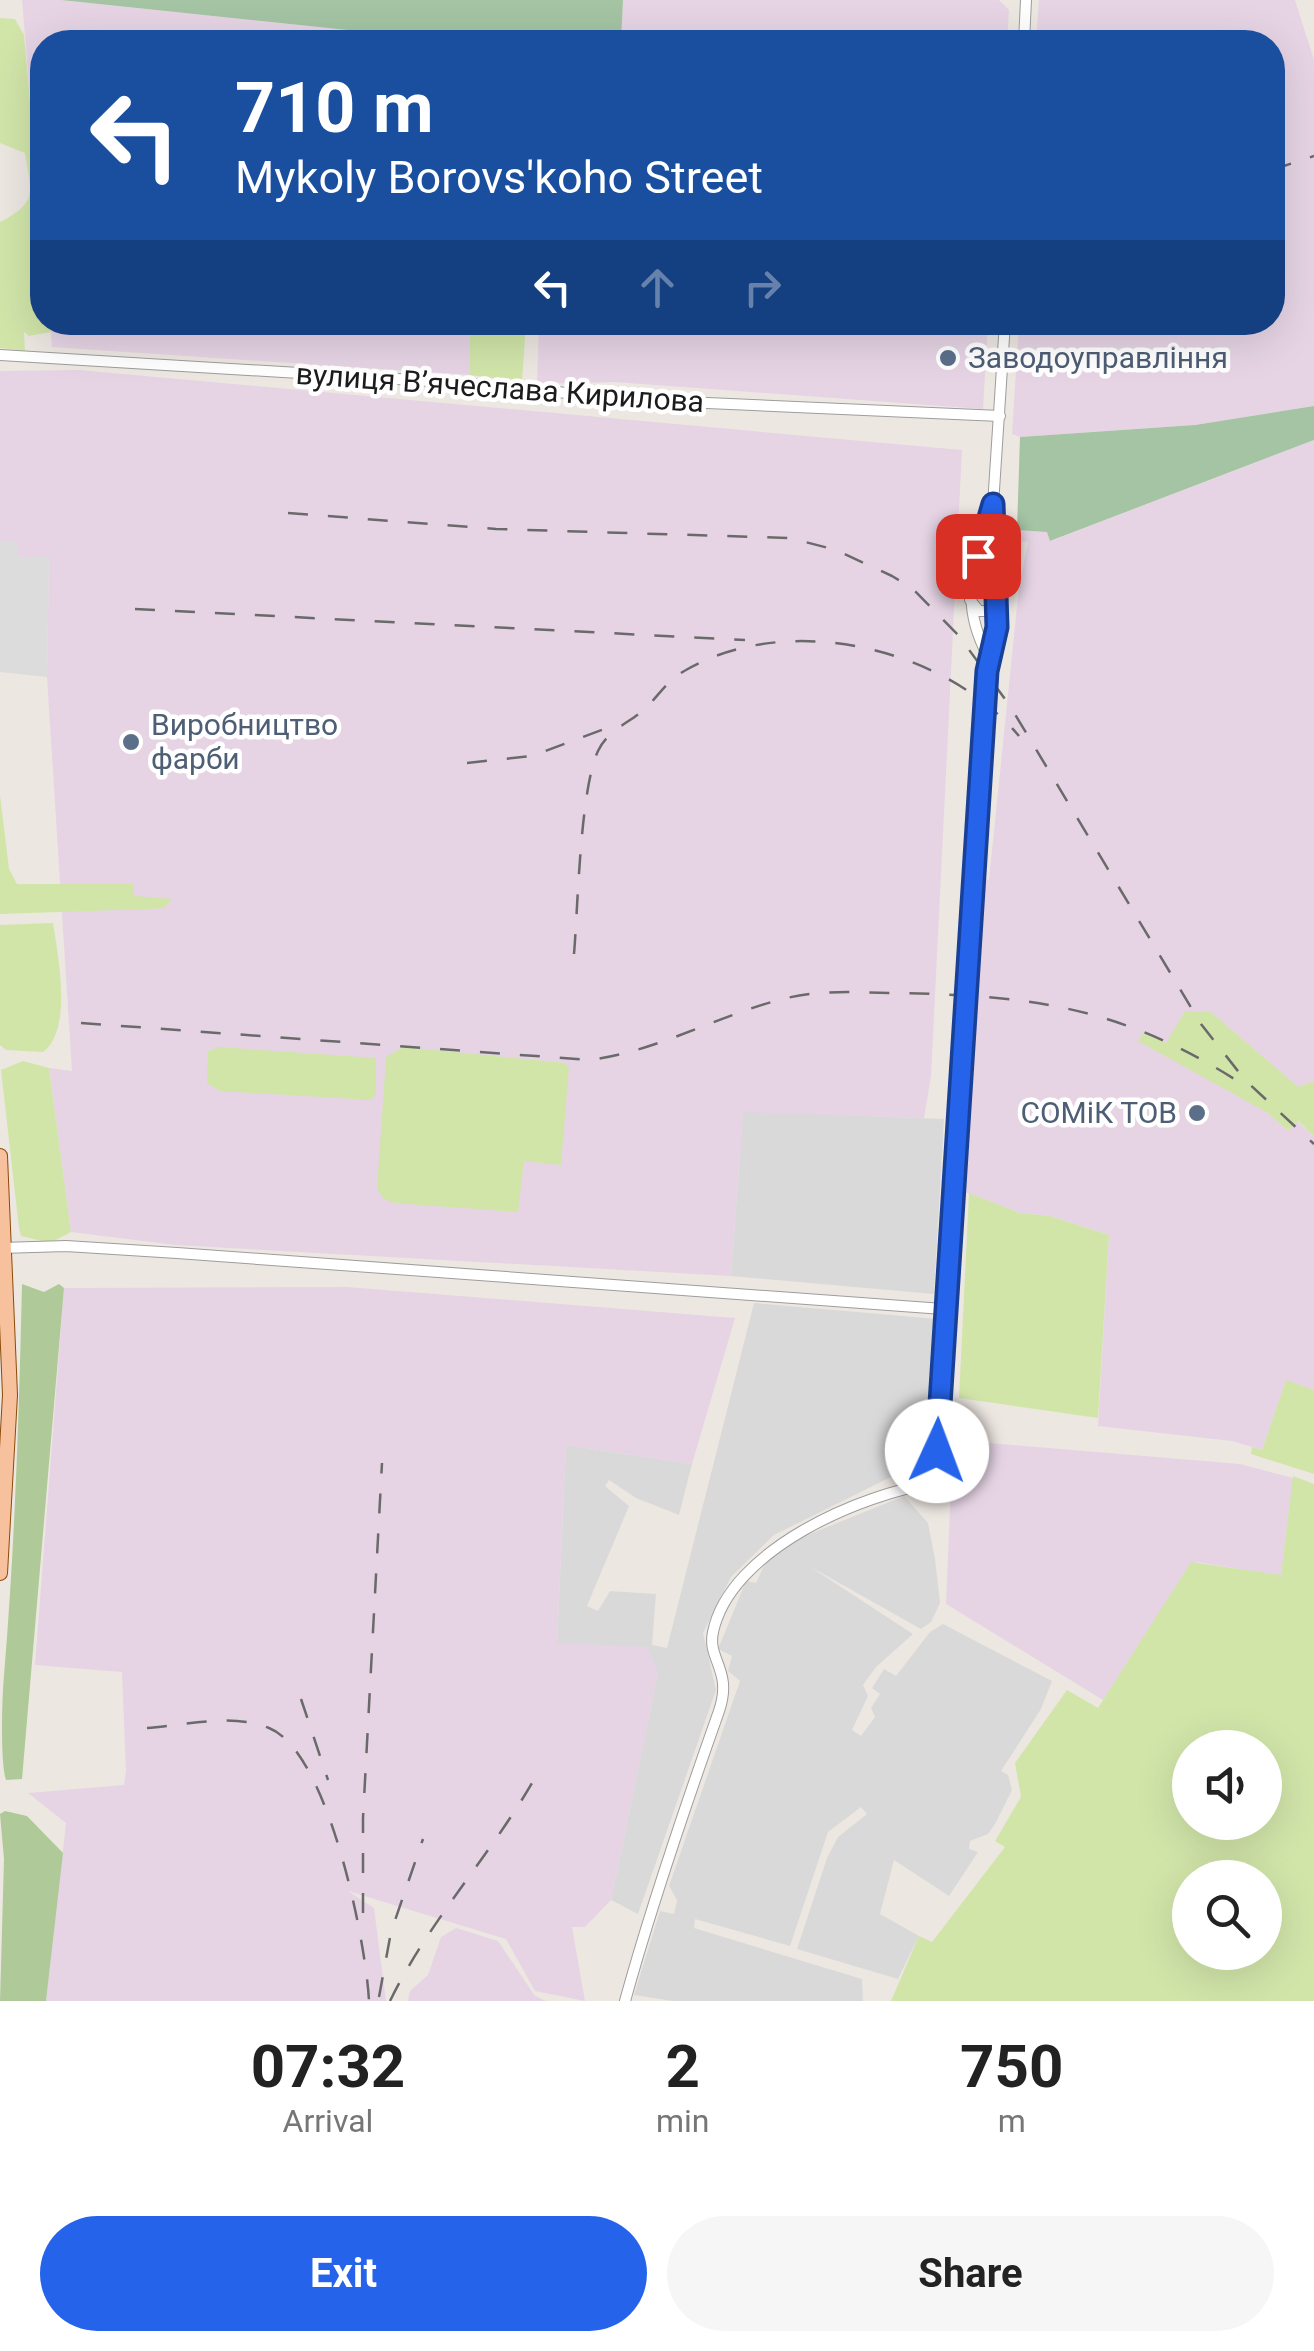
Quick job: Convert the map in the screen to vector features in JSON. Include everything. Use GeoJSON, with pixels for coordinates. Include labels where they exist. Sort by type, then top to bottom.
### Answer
{"type":"FeatureCollection","features":[{"type":"Feature","properties":{"kind":"main road"},"geometry":{"type":"LineString","coordinates":[[0,1156],[10,1395],[0,1573]]}},
{"type":"Feature","properties":{"kind":"street"},"geometry":{"type":"LineString","coordinates":[[1025,30],[1026,0]]}},
{"type":"Feature","properties":{"kind":"street"},"geometry":{"type":"LineString","coordinates":[[626,2001],[659,1881],[727,1688],[711,1637],[718,1614],[760,1559],[791,1538],[913,1486],[936,1483],[943,1309],[988,656],[997,627],[999,582],[993,504],[1004,335]]}},
{"type":"Feature","properties":{"kind":"street","name":"вулиця Вʼячеслава Кирилова"},"geometry":{"type":"LineString","coordinates":[[0,355],[463,383],[638,400],[1000,416]]}},
{"type":"Feature","properties":{"kind":"street"},"geometry":{"type":"LineString","coordinates":[[988,656],[972,622],[970,585],[993,504]]}},
{"type":"Feature","properties":{"kind":"street"},"geometry":{"type":"LineString","coordinates":[[970,585],[980,575],[990,574],[999,582]]}},
{"type":"Feature","properties":{"kind":"street"},"geometry":{"type":"LineString","coordinates":[[970,600],[979,611],[990,611],[998,601]]}},
{"type":"Feature","properties":{"kind":"street"},"geometry":{"type":"LineString","coordinates":[[4,1248],[177,1252],[943,1309]]}},
{"type":"Feature","properties":{"kind":"shaded area"},"geometry":{"type":"Polygon","coordinates":[[[22,0],[61,0],[347,30],[30,30],[30,95],[22,0]]]}},
{"type":"Feature","properties":{"kind":"shaded area"},"geometry":{"type":"Polygon","coordinates":[[[623,0],[999,0],[1009,10],[1008,30],[622,30],[623,0]]]}},
{"type":"Feature","properties":{"kind":"shaded area"},"geometry":{"type":"Polygon","coordinates":[[[1039,0],[1295,0],[1314,60],[1314,406],[1195,425],[1020,437],[1012,434],[1018,335],[1285,335],[1285,30],[1037,30],[1039,0]]]}},
{"type":"Feature","properties":{"kind":"shaded area"},"geometry":{"type":"Polygon","coordinates":[[[51,335],[470,335],[470,375],[52,347],[51,335]]]}},
{"type":"Feature","properties":{"kind":"shaded area"},"geometry":{"type":"Polygon","coordinates":[[[539,335],[987,335],[983,409],[614,382],[537,384],[539,335]]]}},
{"type":"Feature","properties":{"kind":"shaded area"},"geometry":{"type":"Polygon","coordinates":[[[79,370],[962,450],[931,1076],[924,1118],[743,1112],[731,1276],[175,1245],[71,1232],[49,1068],[72,1071],[47,677],[49,557],[17,558],[18,542],[0,542],[0,371],[79,370]]]}},
{"type":"Feature","properties":{"kind":"shaded area"},"geometry":{"type":"Polygon","coordinates":[[[1314,440],[1314,1081],[1298,1088],[1211,1012],[1268,1113],[1288,1131],[1297,1121],[1314,1136],[1314,1390],[1286,1381],[1262,1450],[1232,1441],[1098,1426],[1109,1235],[1050,1216],[1020,1213],[962,1191],[982,878],[989,880],[1019,587],[1028,542],[1011,540],[1017,530],[1047,532],[1051,541],[1314,440]]]}},
{"type":"Feature","properties":{"kind":"shaded area"},"geometry":{"type":"Polygon","coordinates":[[[0,542],[18,542],[18,558],[49,556],[47,677],[0,672],[0,542]]]}},
{"type":"Feature","properties":{"kind":"shaded area"},"geometry":{"type":"Polygon","coordinates":[[[743,1111],[944,1119],[934,1294],[731,1276],[743,1111]]]}},
{"type":"Feature","properties":{"kind":"shaded area"},"geometry":{"type":"Polygon","coordinates":[[[347,1287],[735,1318],[692,1464],[566,1445],[557,1643],[647,1647],[658,1672],[611,1900],[585,1927],[572,1927],[585,2001],[535,1991],[506,1939],[348,1891],[374,1908],[386,2001],[46,2001],[66,1823],[28,1793],[124,1785],[126,1771],[122,1672],[35,1665],[64,1288],[347,1287]]]}},
{"type":"Feature","properties":{"kind":"shaded area"},"geometry":{"type":"Polygon","coordinates":[[[754,1303],[938,1319],[921,1454],[909,1468],[774,1535],[731,1577],[703,1633],[716,1690],[638,1914],[611,1900],[658,1672],[557,1644],[566,1445],[692,1464],[679,1515],[636,1498],[609,1480],[605,1486],[629,1506],[587,1606],[598,1611],[610,1591],[656,1594],[652,1645],[667,1648],[754,1303]]]}},
{"type":"Feature","properties":{"kind":"shaded area"},"geometry":{"type":"Polygon","coordinates":[[[953,1440],[1240,1464],[1293,1478],[1281,1576],[1197,1562],[1103,1700],[946,1604],[953,1440]]]}},
{"type":"Feature","properties":{"kind":"shaded area"},"geometry":{"type":"Polygon","coordinates":[[[904,1496],[928,1523],[940,1603],[931,1622],[921,1629],[809,1566],[913,1634],[876,1667],[863,1685],[868,1696],[852,1730],[861,1736],[875,1717],[871,1708],[880,1694],[872,1688],[884,1669],[896,1676],[930,1632],[943,1624],[1052,1681],[1041,1709],[1001,1771],[1008,1775],[1012,1790],[995,1824],[988,1834],[970,1841],[969,1849],[978,1852],[949,1896],[894,1860],[880,1914],[919,1936],[898,1979],[797,1949],[827,1858],[838,1837],[867,1814],[861,1807],[828,1832],[790,1946],[695,1919],[694,1928],[862,1979],[863,2001],[673,2001],[634,1995],[660,1911],[674,1914],[677,1900],[669,1886],[740,1681],[728,1671],[732,1656],[718,1649],[746,1581],[756,1583],[766,1561],[800,1538],[904,1496]]]}},
{"type":"Feature","properties":{"kind":"shaded area"},"geometry":{"type":"Polygon","coordinates":[[[456,1928],[498,1941],[535,1996],[546,2001],[408,2001],[410,1991],[428,1975],[441,1937],[456,1928]]]}},
{"type":"Feature","properties":{"kind":"green space"},"geometry":{"type":"Polygon","coordinates":[[[61,0],[623,0],[622,30],[347,30],[61,0]]]}},
{"type":"Feature","properties":{"kind":"green space"},"geometry":{"type":"Polygon","coordinates":[[[0,18],[15,19],[24,35],[30,103],[30,187],[25,153],[0,143],[0,18]]]}},
{"type":"Feature","properties":{"kind":"green space"},"geometry":{"type":"Polygon","coordinates":[[[30,187],[30,335],[34,335],[29,336],[24,332],[25,351],[0,348],[0,222],[21,208],[30,187]]]}},
{"type":"Feature","properties":{"kind":"green space"},"geometry":{"type":"Polygon","coordinates":[[[470,335],[525,335],[522,382],[470,375],[470,335]]]}},
{"type":"Feature","properties":{"kind":"green space"},"geometry":{"type":"Polygon","coordinates":[[[1314,406],[1314,440],[1050,541],[1047,532],[1017,530],[1020,437],[1195,425],[1314,406]]]}},
{"type":"Feature","properties":{"kind":"green space"},"geometry":{"type":"Polygon","coordinates":[[[0,795],[9,869],[17,884],[133,884],[134,896],[173,899],[164,908],[0,914],[0,795]]]}},
{"type":"Feature","properties":{"kind":"green space"},"geometry":{"type":"Polygon","coordinates":[[[53,923],[61,992],[58,1027],[43,1052],[6,1050],[0,1045],[0,925],[53,923]]]}},
{"type":"Feature","properties":{"kind":"green space"},"geometry":{"type":"Polygon","coordinates":[[[1185,1011],[1211,1012],[1298,1087],[1314,1081],[1314,1136],[1298,1121],[1288,1131],[1268,1113],[1138,1041],[1143,1033],[1166,1043],[1185,1011]]]}},
{"type":"Feature","properties":{"kind":"green space"},"geometry":{"type":"Polygon","coordinates":[[[219,1047],[376,1058],[376,1094],[371,1100],[220,1091],[207,1083],[208,1051],[219,1047]]]}},
{"type":"Feature","properties":{"kind":"green space"},"geometry":{"type":"Polygon","coordinates":[[[403,1047],[565,1063],[569,1068],[561,1165],[524,1161],[518,1212],[394,1203],[384,1199],[377,1189],[386,1057],[403,1047]]]}},
{"type":"Feature","properties":{"kind":"green space"},"geometry":{"type":"Polygon","coordinates":[[[23,1061],[49,1068],[71,1232],[50,1243],[21,1236],[19,1228],[1,1070],[23,1061]]]}},
{"type":"Feature","properties":{"kind":"green space"},"geometry":{"type":"Polygon","coordinates":[[[969,1193],[1020,1213],[1050,1216],[1109,1235],[1098,1418],[959,1398],[969,1193]]]}},
{"type":"Feature","properties":{"kind":"green space"},"geometry":{"type":"Polygon","coordinates":[[[22,1284],[44,1292],[59,1284],[64,1288],[22,1779],[6,1780],[3,1699],[14,1528],[22,1284]]]}},
{"type":"Feature","properties":{"kind":"green space"},"geometry":{"type":"Polygon","coordinates":[[[1286,1380],[1314,1390],[1314,1474],[1251,1454],[1252,1447],[1262,1450],[1286,1380]]]}},
{"type":"Feature","properties":{"kind":"green space"},"geometry":{"type":"Polygon","coordinates":[[[1293,1476],[1314,1484],[1314,2001],[891,2001],[919,1936],[932,1942],[1005,1847],[995,1841],[1021,1797],[1015,1763],[1067,1690],[1098,1708],[1191,1562],[1281,1575],[1293,1476]]]}},
{"type":"Feature","properties":{"kind":"green space"},"geometry":{"type":"Polygon","coordinates":[[[5,1811],[27,1816],[63,1853],[46,2001],[0,2001],[4,1859],[0,1814],[5,1811]]]}},
{"type":"Feature","properties":{"kind":"railway"},"geometry":{"type":"LineString","coordinates":[[1285,166],[1314,156]]}},
{"type":"Feature","properties":{"kind":"railway"},"geometry":{"type":"LineString","coordinates":[[288,513],[496,529],[790,538],[836,550],[912,588],[959,636],[1010,706],[1201,1024],[1245,1080],[1314,1144]]}},
{"type":"Feature","properties":{"kind":"railway"},"geometry":{"type":"LineString","coordinates":[[135,609],[745,640]]}},
{"type":"Feature","properties":{"kind":"railway"},"geometry":{"type":"LineString","coordinates":[[574,954],[587,793],[598,751],[608,737],[642,712],[686,670],[727,652],[771,643],[816,641],[863,648],[908,660],[950,680],[987,705],[1019,736]]}},
{"type":"Feature","properties":{"kind":"railway"},"geometry":{"type":"LineString","coordinates":[[467,763],[532,756],[615,725]]}},
{"type":"Feature","properties":{"kind":"railway"},"geometry":{"type":"LineString","coordinates":[[81,1023],[590,1060],[640,1049],[801,995],[949,995],[1036,1003],[1115,1022],[1154,1036],[1236,1080]]}},
{"type":"Feature","properties":{"kind":"railway"},"geometry":{"type":"LineString","coordinates":[[363,1913],[363,1818],[382,1463]]}},
{"type":"Feature","properties":{"kind":"railway"},"geometry":{"type":"LineString","coordinates":[[301,1699],[328,1780]]}},
{"type":"Feature","properties":{"kind":"railway"},"geometry":{"type":"LineString","coordinates":[[147,1728],[240,1721],[269,1728],[290,1744],[309,1772],[340,1851],[352,1894],[369,2001]]}},
{"type":"Feature","properties":{"kind":"railway"},"geometry":{"type":"LineString","coordinates":[[390,2001],[424,1941],[540,1769]]}},
{"type":"Feature","properties":{"kind":"railway"},"geometry":{"type":"LineString","coordinates":[[379,1997],[391,1932],[423,1839]]}},
{"type":"Feature","properties":{"kind":"place","name":"Заводоуправління"},"geometry":{"type":"Point","coordinates":[948,358]}},
{"type":"Feature","properties":{"kind":"place","name":"Виробництво фарби"},"geometry":{"type":"Point","coordinates":[131,742]}},
{"type":"Feature","properties":{"kind":"place","name":"СОМіК ТОВ"},"geometry":{"type":"Point","coordinates":[1197,1113]}},
{"type":"Feature","properties":{"kind":"route"},"geometry":{"type":"LineString","coordinates":[[937,1451],[943,1309],[988,656],[997,627],[999,582],[993,504],[978,556]]}}]}
